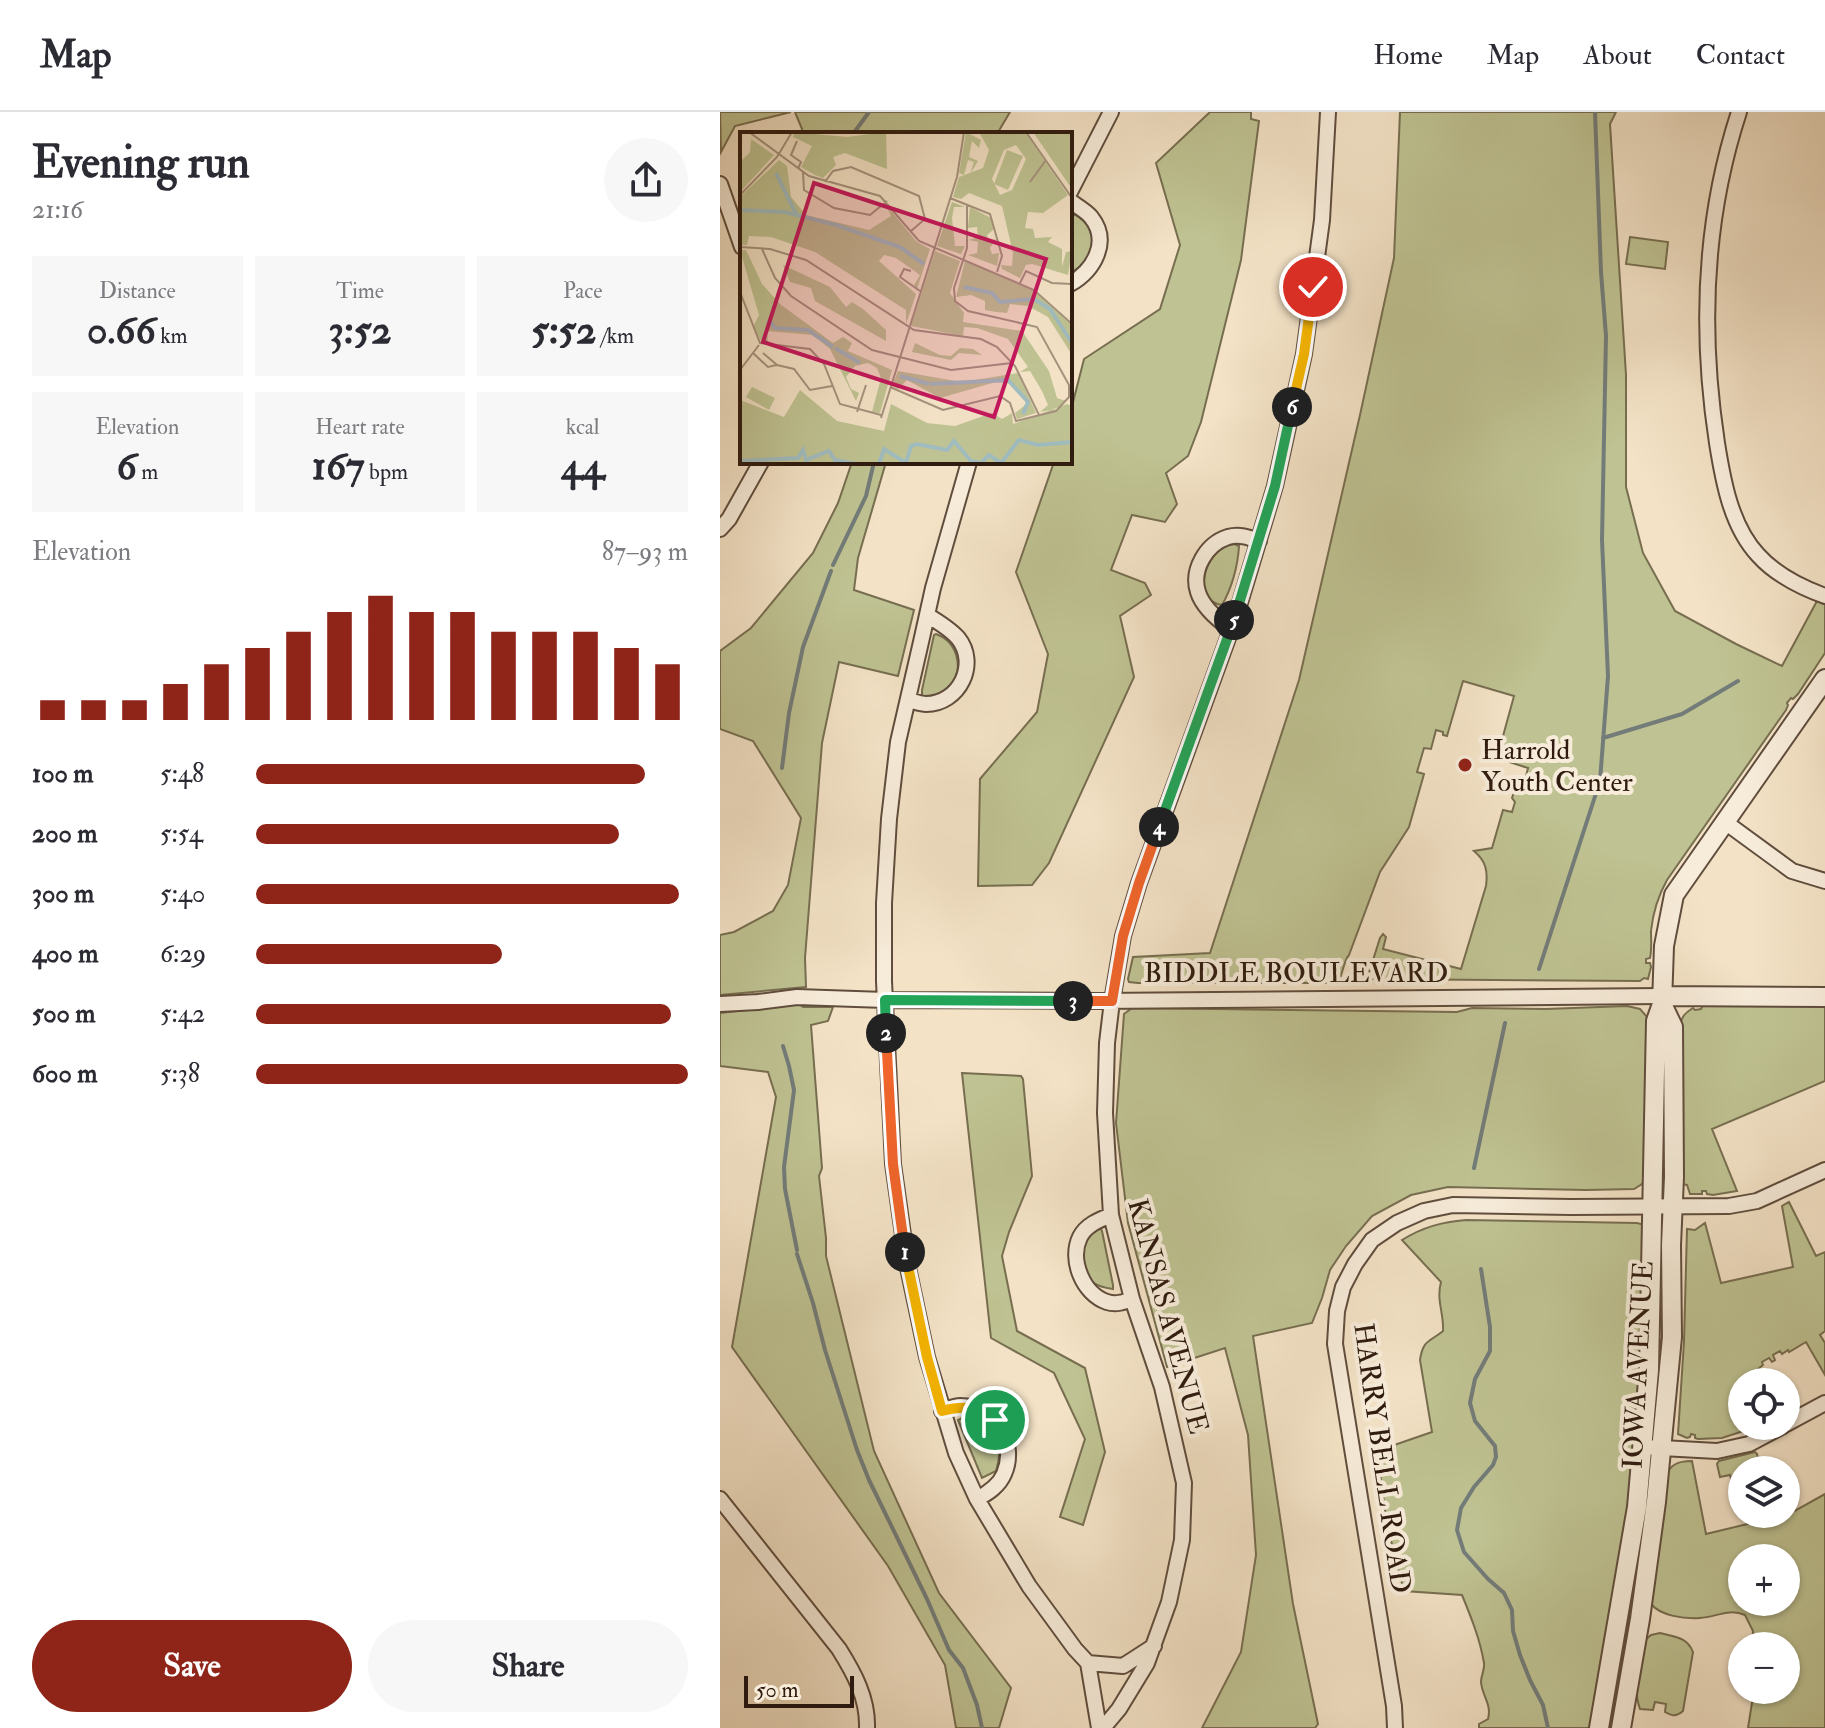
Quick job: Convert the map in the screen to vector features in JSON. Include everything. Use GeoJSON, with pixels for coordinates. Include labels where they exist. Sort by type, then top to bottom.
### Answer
{"type":"FeatureCollection","features":[{"type":"Feature","properties":{"kind":"street"},"geometry":{"type":"LineString","coordinates":[[1072,188],[1111,112]]}},
{"type":"Feature","properties":{"kind":"street","name":"KANSAS AVENUE"},"geometry":{"type":"LineString","coordinates":[[1101,1728],[1119,1709],[1147,1663],[1169,1602],[1182,1540],[1184,1483],[1162,1387],[1132,1299],[1111,1215],[1105,1113],[1112,1001],[1123,936],[1139,883],[1231,629],[1275,486],[1304,354],[1322,220],[1328,112]]}},
{"type":"Feature","properties":{"kind":"street"},"geometry":{"type":"LineString","coordinates":[[1739,112],[1727,149],[1712,228],[1707,285],[1711,402],[1720,463],[1740,528],[1757,555],[1780,574],[1825,596]]}},
{"type":"Feature","properties":{"kind":"street"},"geometry":{"type":"LineString","coordinates":[[720,184],[740,241]]}},
{"type":"Feature","properties":{"kind":"street"},"geometry":{"type":"LineString","coordinates":[[1072,202],[1090,216],[1097,228],[1099,244],[1096,259],[1087,273],[1072,283]]}},
{"type":"Feature","properties":{"kind":"street"},"geometry":{"type":"LineString","coordinates":[[720,529],[729,519],[760,464]]}},
{"type":"Feature","properties":{"kind":"street"},"geometry":{"type":"LineString","coordinates":[[968,464],[933,588],[898,742],[889,819],[884,903],[885,1000],[893,1164],[907,1263],[927,1357],[956,1453],[977,1499],[1029,1586],[1088,1663],[1101,1728]]}},
{"type":"Feature","properties":{"kind":"street"},"geometry":{"type":"LineString","coordinates":[[1231,629],[1211,612],[1198,595],[1198,565],[1218,542],[1230,537],[1246,536],[1259,541]]}},
{"type":"Feature","properties":{"kind":"street"},"geometry":{"type":"LineString","coordinates":[[908,700],[925,704],[945,700],[960,688],[967,671],[966,653],[959,639],[927,615]]}},
{"type":"Feature","properties":{"kind":"street","name":"IOWA AVENUE"},"geometry":{"type":"LineString","coordinates":[[1599,1728],[1637,1507],[1643,1447],[1649,1370],[1656,1021],[1662,1000],[1664,946],[1674,895],[1825,679]]}},
{"type":"Feature","properties":{"kind":"street"},"geometry":{"type":"LineString","coordinates":[[1725,822],[1792,871],[1825,881]]}},
{"type":"Feature","properties":{"kind":"street","name":"BIDDLE BOULEVARD"},"geometry":{"type":"LineString","coordinates":[[720,1004],[797,997],[1112,1001],[1825,997]]}},
{"type":"Feature","properties":{"kind":"street","name":"IOWA AVENUE"},"geometry":{"type":"LineString","coordinates":[[1621,1728],[1642,1607],[1662,1449],[1672,1337],[1673,1027],[1662,1000]]}},
{"type":"Feature","properties":{"kind":"street","name":"HARRY BELL ROAD"},"geometry":{"type":"LineString","coordinates":[[1395,1728],[1394,1706],[1335,1344],[1337,1311],[1343,1287],[1372,1240],[1397,1223],[1424,1211],[1453,1205],[1729,1206],[1757,1201],[1825,1170]]}},
{"type":"Feature","properties":{"kind":"street"},"geometry":{"type":"LineString","coordinates":[[1111,1215],[1088,1227],[1080,1237],[1076,1253],[1080,1276],[1088,1290],[1107,1302],[1121,1303],[1132,1299]]}},
{"type":"Feature","properties":{"kind":"street"},"geometry":{"type":"LineString","coordinates":[[1800,1416],[1825,1403]]}},
{"type":"Feature","properties":{"kind":"street"},"geometry":{"type":"LineString","coordinates":[[942,1411],[959,1406],[979,1409],[995,1420],[1006,1436],[1009,1456],[1004,1474],[992,1490],[977,1499]]}},
{"type":"Feature","properties":{"kind":"street"},"geometry":{"type":"LineString","coordinates":[[1643,1447],[1717,1451],[1756,1440]]}},
{"type":"Feature","properties":{"kind":"street"},"geometry":{"type":"LineString","coordinates":[[720,1499],[839,1649],[854,1674],[864,1701],[867,1728]]}},
{"type":"Feature","properties":{"kind":"street"},"geometry":{"type":"LineString","coordinates":[[1088,1663],[1123,1666],[1154,1646]]}},
{"type":"Feature","properties":{"kind":"green space"},"geometry":{"type":"Polygon","coordinates":[[[720,112],[791,112],[735,126],[721,152],[720,112]]]}},
{"type":"Feature","properties":{"kind":"green space"},"geometry":{"type":"Polygon","coordinates":[[[795,112],[1010,112],[998,132],[803,132],[795,112]]]}},
{"type":"Feature","properties":{"kind":"green space"},"geometry":{"type":"Polygon","coordinates":[[[1210,112],[1251,112],[1251,119],[1259,121],[1241,260],[1201,422],[1188,456],[1166,473],[1177,504],[1165,522],[1132,515],[1111,570],[1145,583],[1151,595],[1120,616],[1134,677],[1049,863],[1032,885],[978,886],[980,779],[1037,712],[1048,654],[1016,572],[1053,464],[1072,464],[1072,406],[1084,359],[1160,309],[1180,245],[1156,163],[1210,112]]]}},
{"type":"Feature","properties":{"kind":"green space"},"geometry":{"type":"Polygon","coordinates":[[[1400,112],[1616,112],[1610,124],[1626,375],[1626,487],[1643,553],[1675,611],[1782,666],[1817,601],[1825,603],[1825,653],[1798,694],[1787,703],[1786,710],[1667,880],[1653,917],[1651,955],[1646,959],[1651,967],[1648,979],[1367,979],[1383,934],[1386,937],[1383,949],[1461,969],[1486,886],[1485,867],[1474,851],[1492,848],[1503,810],[1512,812],[1517,783],[1524,784],[1528,768],[1497,758],[1514,696],[1463,681],[1447,736],[1436,730],[1431,749],[1424,748],[1417,772],[1424,774],[1409,827],[1380,872],[1338,983],[1129,982],[1133,957],[1210,953],[1299,680],[1394,258],[1400,112]]]}},
{"type":"Feature","properties":{"kind":"green space"},"geometry":{"type":"Polygon","coordinates":[[[1074,214],[1083,220],[1092,244],[1085,260],[1072,272],[1074,214]]]}},
{"type":"Feature","properties":{"kind":"green space"},"geometry":{"type":"Polygon","coordinates":[[[1630,237],[1668,242],[1665,269],[1626,264],[1630,237]]]}},
{"type":"Feature","properties":{"kind":"green space"},"geometry":{"type":"Polygon","coordinates":[[[851,464],[885,464],[858,558],[854,590],[914,610],[898,676],[839,662],[822,743],[805,958],[806,987],[720,995],[720,935],[734,932],[773,911],[788,885],[801,818],[753,741],[720,729],[720,651],[751,628],[813,553],[838,503],[851,464]]]}},
{"type":"Feature","properties":{"kind":"green space"},"geometry":{"type":"Polygon","coordinates":[[[1234,544],[1239,546],[1236,569],[1222,605],[1206,594],[1205,575],[1215,555],[1234,544]]]}},
{"type":"Feature","properties":{"kind":"green space"},"geometry":{"type":"Polygon","coordinates":[[[936,634],[950,643],[958,665],[949,688],[933,699],[922,697],[922,690],[936,634]]]}},
{"type":"Feature","properties":{"kind":"green space"},"geometry":{"type":"Polygon","coordinates":[[[799,1004],[803,1007],[833,1007],[828,1021],[811,1025],[826,1256],[874,1451],[939,1593],[1011,1688],[999,1728],[956,1728],[945,1665],[888,1566],[732,1347],[776,1097],[768,1072],[720,1066],[720,1013],[799,1004]]]}},
{"type":"Feature","properties":{"kind":"green space"},"geometry":{"type":"Polygon","coordinates":[[[1703,1005],[1825,1005],[1825,1081],[1712,1129],[1737,1191],[1713,1195],[1706,1191],[1690,1194],[1687,1185],[1681,1184],[1680,1026],[1686,1014],[1693,1008],[1701,1009],[1703,1005]]]}},
{"type":"Feature","properties":{"kind":"green space"},"geometry":{"type":"Polygon","coordinates":[[[1627,1006],[1640,1009],[1648,1018],[1646,1177],[1642,1184],[1634,1189],[1586,1190],[1448,1187],[1411,1195],[1372,1216],[1346,1246],[1330,1270],[1312,1323],[1253,1336],[1293,1604],[1318,1724],[1315,1728],[1202,1728],[1241,1652],[1256,1555],[1248,1435],[1225,1348],[1167,1367],[1128,1223],[1116,1123],[1124,1014],[1132,1008],[1457,1012],[1472,1008],[1627,1006]]]}},
{"type":"Feature","properties":{"kind":"green space"},"geometry":{"type":"Polygon","coordinates":[[[962,1073],[1021,1076],[1023,1079],[1032,1176],[1002,1256],[1017,1331],[1085,1368],[1105,1452],[1083,1525],[1060,1517],[1085,1439],[1054,1373],[991,1338],[962,1073]]]}},
{"type":"Feature","properties":{"kind":"green space"},"geometry":{"type":"Polygon","coordinates":[[[1789,1202],[1816,1256],[1825,1252],[1825,1331],[1820,1335],[1825,1343],[1825,1375],[1806,1342],[1789,1352],[1782,1354],[1780,1351],[1773,1355],[1775,1360],[1772,1362],[1769,1358],[1759,1368],[1728,1368],[1728,1436],[1698,1439],[1691,1434],[1687,1438],[1678,1434],[1687,1229],[1695,1230],[1705,1223],[1721,1283],[1793,1267],[1782,1206],[1789,1202]]]}},
{"type":"Feature","properties":{"kind":"green space"},"geometry":{"type":"Polygon","coordinates":[[[1466,1220],[1637,1223],[1645,1225],[1648,1236],[1635,1458],[1627,1458],[1635,1464],[1595,1728],[1479,1728],[1489,1714],[1481,1682],[1484,1663],[1462,1595],[1404,1591],[1387,1525],[1377,1451],[1432,1432],[1420,1360],[1425,1344],[1443,1331],[1439,1295],[1441,1282],[1402,1240],[1433,1226],[1466,1220]]]}},
{"type":"Feature","properties":{"kind":"green space"},"geometry":{"type":"Polygon","coordinates":[[[1100,1228],[1113,1289],[1094,1283],[1084,1267],[1082,1253],[1085,1240],[1100,1228]]]}},
{"type":"Feature","properties":{"kind":"green space"},"geometry":{"type":"Polygon","coordinates":[[[967,1416],[985,1421],[996,1434],[999,1452],[996,1471],[982,1478],[958,1420],[967,1416]]]}},
{"type":"Feature","properties":{"kind":"green space"},"geometry":{"type":"Polygon","coordinates":[[[1728,1459],[1728,1475],[1720,1477],[1719,1461],[1728,1459]]]}},
{"type":"Feature","properties":{"kind":"green space"},"geometry":{"type":"Polygon","coordinates":[[[1692,1461],[1706,1534],[1731,1528],[1800,1528],[1800,1508],[1825,1494],[1825,1728],[1748,1728],[1752,1704],[1800,1704],[1800,1632],[1753,1632],[1746,1616],[1800,1616],[1800,1544],[1728,1544],[1728,1613],[1700,1618],[1680,1617],[1667,1614],[1651,1604],[1667,1475],[1673,1465],[1692,1461]]]}},
{"type":"Feature","properties":{"kind":"green space"},"geometry":{"type":"Polygon","coordinates":[[[1660,1633],[1684,1640],[1693,1652],[1683,1711],[1676,1715],[1665,1712],[1666,1704],[1655,1702],[1653,1710],[1640,1709],[1638,1701],[1638,1675],[1644,1641],[1660,1633]]]}},
{"type":"Feature","properties":{"kind":"waterway"},"geometry":{"type":"LineString","coordinates":[[854,132],[869,112]]}},
{"type":"Feature","properties":{"kind":"waterway"},"geometry":{"type":"LineString","coordinates":[[1539,969],[1600,781],[1608,676],[1602,540],[1606,336],[1595,112]]}},
{"type":"Feature","properties":{"kind":"waterway"},"geometry":{"type":"LineString","coordinates":[[833,565],[866,496],[874,464]]}},
{"type":"Feature","properties":{"kind":"waterway"},"geometry":{"type":"LineString","coordinates":[[782,768],[789,713],[803,647],[831,571]]}},
{"type":"Feature","properties":{"kind":"waterway"},"geometry":{"type":"LineString","coordinates":[[1603,738],[1682,714],[1738,681]]}},
{"type":"Feature","properties":{"kind":"waterway"},"geometry":{"type":"LineString","coordinates":[[1474,1168],[1505,1023]]}},
{"type":"Feature","properties":{"kind":"waterway"},"geometry":{"type":"LineString","coordinates":[[783,1046],[794,1090],[784,1167],[785,1189],[797,1250]]}},
{"type":"Feature","properties":{"kind":"waterway"},"geometry":{"type":"LineString","coordinates":[[797,1254],[857,1450],[949,1650],[963,1668],[982,1728]]}},
{"type":"Feature","properties":{"kind":"waterway"},"geometry":{"type":"LineString","coordinates":[[1481,1269],[1490,1327],[1490,1351],[1475,1379],[1470,1403],[1475,1421],[1495,1446],[1496,1457],[1461,1508],[1457,1530],[1464,1552],[1504,1593],[1512,1610],[1513,1631],[1520,1655],[1543,1705],[1548,1728]]}},
{"type":"Feature","properties":{"kind":"place","name":"Harrold Youth Center"},"geometry":{"type":"Point","coordinates":[1465,765]}},
{"type":"Feature","properties":{"kind":"route"},"geometry":{"type":"LineString","coordinates":[[995,1420],[979,1409],[959,1406],[942,1411],[927,1357],[907,1263],[893,1164],[885,1000],[1112,1001],[1123,936],[1139,883],[1236,616],[1275,486],[1304,354],[1313,287]]}}]}
